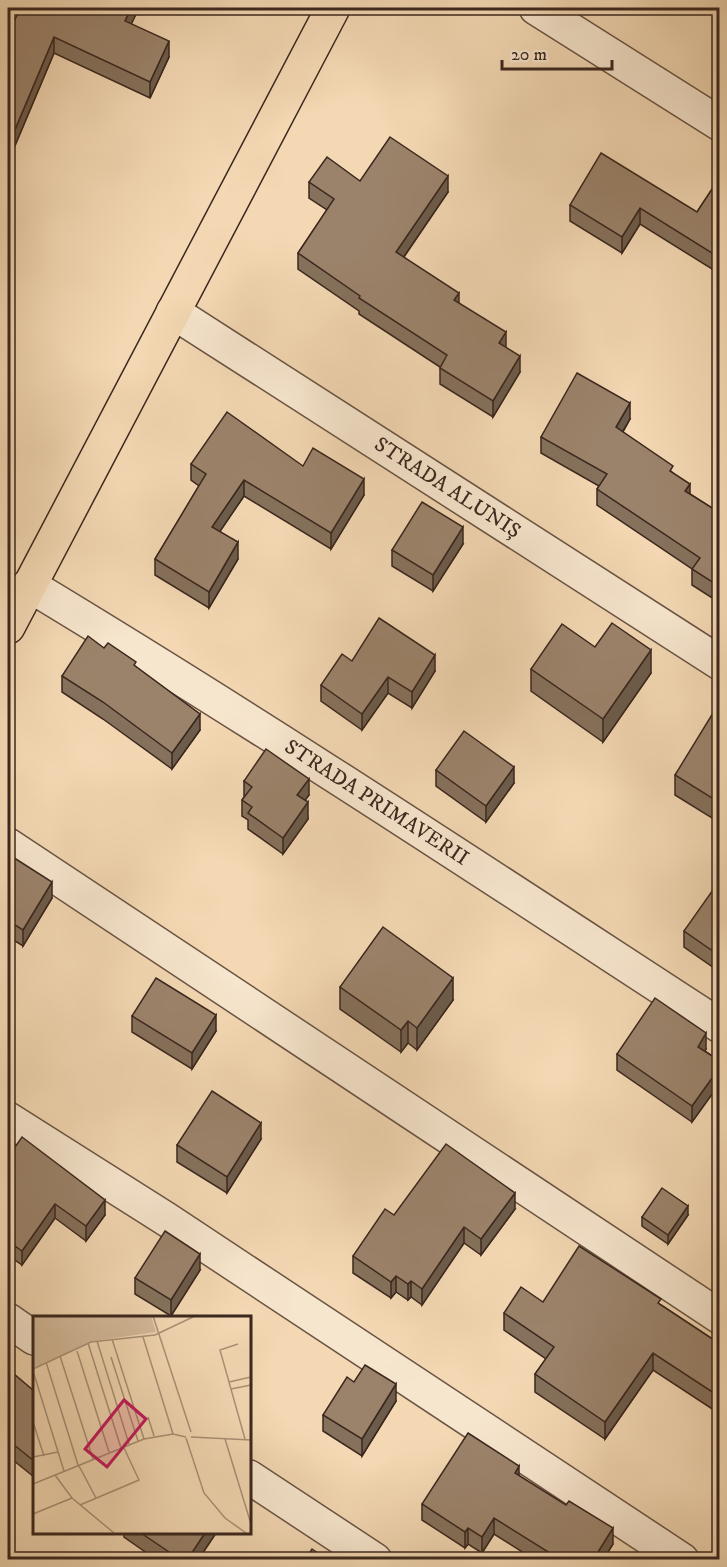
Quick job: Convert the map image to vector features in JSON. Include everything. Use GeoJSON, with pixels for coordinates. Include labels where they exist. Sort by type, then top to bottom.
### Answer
{"type":"FeatureCollection","features":[{"type":"Feature","properties":{"kind":"main road"},"geometry":{"type":"LineString","coordinates":[[8,627],[333,8]]}},
{"type":"Feature","properties":{"kind":"street"},"geometry":{"type":"LineString","coordinates":[[536,8],[720,124]]}},
{"type":"Feature","properties":{"kind":"street","name":"STRADA ALUNIȘ"},"geometry":{"type":"LineString","coordinates":[[173,312],[720,663]]}},
{"type":"Feature","properties":{"kind":"street","name":"STRADA PRIMAVERII"},"geometry":{"type":"LineString","coordinates":[[29,585],[363,794],[720,1026]]}},
{"type":"Feature","properties":{"kind":"street"},"geometry":{"type":"LineString","coordinates":[[8,845],[720,1317]]}},
{"type":"Feature","properties":{"kind":"street"},"geometry":{"type":"LineString","coordinates":[[8,1119],[166,1219],[682,1560]]}},
{"type":"Feature","properties":{"kind":"street"},"geometry":{"type":"LineString","coordinates":[[8,1320],[33,1337]]}},
{"type":"Feature","properties":{"kind":"street"},"geometry":{"type":"LineString","coordinates":[[250,1479],[375,1560]]}},
{"type":"Feature","properties":{"kind":"building"},"geometry":{"type":"Polygon","coordinates":[[[20,8],[131,8],[125,21],[169,41],[150,82],[54,37],[11,139],[8,137],[8,36],[20,8]]]}},
{"type":"Feature","properties":{"kind":"building"},"geometry":{"type":"Polygon","coordinates":[[[390,137],[448,176],[396,252],[459,293],[454,300],[506,332],[499,343],[520,356],[493,401],[440,368],[447,355],[359,298],[360,296],[298,253],[334,199],[309,182],[327,157],[360,181],[390,137]]]}},
{"type":"Feature","properties":{"kind":"building"},"geometry":{"type":"Polygon","coordinates":[[[601,153],[697,212],[720,177],[720,258],[640,208],[622,237],[570,205],[601,153]]]}},
{"type":"Feature","properties":{"kind":"building"},"geometry":{"type":"Polygon","coordinates":[[[577,373],[630,403],[616,427],[673,466],[670,471],[690,484],[685,491],[720,513],[720,587],[692,569],[700,558],[597,489],[607,474],[541,437],[577,373]]]}},
{"type":"Feature","properties":{"kind":"building"},"geometry":{"type":"Polygon","coordinates":[[[227,412],[303,466],[313,448],[364,479],[331,533],[244,480],[212,527],[238,542],[209,592],[155,559],[206,474],[191,464],[227,412]]]}},
{"type":"Feature","properties":{"kind":"building"},"geometry":{"type":"Polygon","coordinates":[[[422,502],[463,527],[433,575],[392,550],[422,502]]]}},
{"type":"Feature","properties":{"kind":"building"},"geometry":{"type":"Polygon","coordinates":[[[379,618],[435,655],[412,692],[388,677],[362,714],[321,685],[342,654],[352,661],[379,618]]]}},
{"type":"Feature","properties":{"kind":"building"},"geometry":{"type":"Polygon","coordinates":[[[612,623],[651,650],[603,719],[531,669],[562,624],[595,647],[612,623]]]}},
{"type":"Feature","properties":{"kind":"building"},"geometry":{"type":"Polygon","coordinates":[[[88,636],[104,648],[108,643],[136,662],[134,665],[200,714],[172,753],[103,702],[62,676],[88,636]]]}},
{"type":"Feature","properties":{"kind":"building"},"geometry":{"type":"Polygon","coordinates":[[[713,713],[720,717],[720,803],[675,775],[713,713]]]}},
{"type":"Feature","properties":{"kind":"building"},"geometry":{"type":"Polygon","coordinates":[[[464,731],[514,767],[486,806],[436,770],[464,731]]]}},
{"type":"Feature","properties":{"kind":"building"},"geometry":{"type":"Polygon","coordinates":[[[266,749],[309,779],[297,795],[308,802],[283,838],[248,813],[252,807],[242,800],[252,787],[244,781],[266,749]]]}},
{"type":"Feature","properties":{"kind":"building"},"geometry":{"type":"Polygon","coordinates":[[[8,854],[52,882],[23,930],[12,923],[8,930],[8,854]]]}},
{"type":"Feature","properties":{"kind":"building"},"geometry":{"type":"Polygon","coordinates":[[[715,887],[720,890],[720,956],[684,931],[715,887]]]}},
{"type":"Feature","properties":{"kind":"building"},"geometry":{"type":"Polygon","coordinates":[[[383,927],[453,978],[417,1028],[408,1021],[401,1030],[340,987],[383,927]]]}},
{"type":"Feature","properties":{"kind":"building"},"geometry":{"type":"Polygon","coordinates":[[[156,978],[216,1015],[192,1053],[132,1016],[156,978]]]}},
{"type":"Feature","properties":{"kind":"building"},"geometry":{"type":"Polygon","coordinates":[[[655,998],[706,1033],[698,1047],[720,1061],[720,1067],[692,1106],[617,1054],[655,998]]]}},
{"type":"Feature","properties":{"kind":"building"},"geometry":{"type":"Polygon","coordinates":[[[212,1091],[261,1123],[227,1177],[177,1145],[212,1091]]]}},
{"type":"Feature","properties":{"kind":"building"},"geometry":{"type":"Polygon","coordinates":[[[22,1137],[105,1200],[86,1226],[55,1204],[22,1251],[8,1241],[8,1157],[22,1137]]]}},
{"type":"Feature","properties":{"kind":"building"},"geometry":{"type":"Polygon","coordinates":[[[446,1144],[515,1193],[481,1239],[464,1227],[422,1289],[411,1281],[408,1284],[396,1276],[391,1282],[353,1256],[385,1209],[394,1215],[446,1144]]]}},
{"type":"Feature","properties":{"kind":"building"},"geometry":{"type":"Polygon","coordinates":[[[662,1188],[688,1206],[668,1235],[642,1217],[662,1188]]]}},
{"type":"Feature","properties":{"kind":"building"},"geometry":{"type":"Polygon","coordinates":[[[165,1231],[200,1254],[171,1300],[135,1278],[165,1231]]]}},
{"type":"Feature","properties":{"kind":"building"},"geometry":{"type":"Polygon","coordinates":[[[579,1246],[661,1299],[658,1303],[720,1344],[720,1397],[653,1353],[605,1422],[535,1374],[554,1347],[504,1313],[521,1287],[543,1302],[579,1246]]]}},
{"type":"Feature","properties":{"kind":"building"},"geometry":{"type":"Polygon","coordinates":[[[365,1365],[396,1384],[362,1439],[323,1415],[347,1377],[354,1382],[365,1365]]]}},
{"type":"Feature","properties":{"kind":"building"},"geometry":{"type":"Polygon","coordinates":[[[8,1369],[33,1390],[33,1460],[8,1440],[8,1369]]]}},
{"type":"Feature","properties":{"kind":"building"},"geometry":{"type":"Polygon","coordinates":[[[468,1433],[519,1466],[515,1473],[566,1505],[569,1501],[613,1528],[593,1560],[561,1560],[494,1518],[482,1537],[468,1528],[465,1532],[422,1504],[468,1433]]]}},
{"type":"Feature","properties":{"kind":"building"},"geometry":{"type":"Polygon","coordinates":[[[720,1480],[720,1493],[714,1489],[720,1480]]]}},
{"type":"Feature","properties":{"kind":"building"},"geometry":{"type":"Polygon","coordinates":[[[142,1534],[204,1534],[187,1560],[181,1560],[142,1534]]]}},
{"type":"Feature","properties":{"kind":"building"},"geometry":{"type":"Polygon","coordinates":[[[312,1549],[328,1560],[305,1560],[312,1549]]]}}]}
